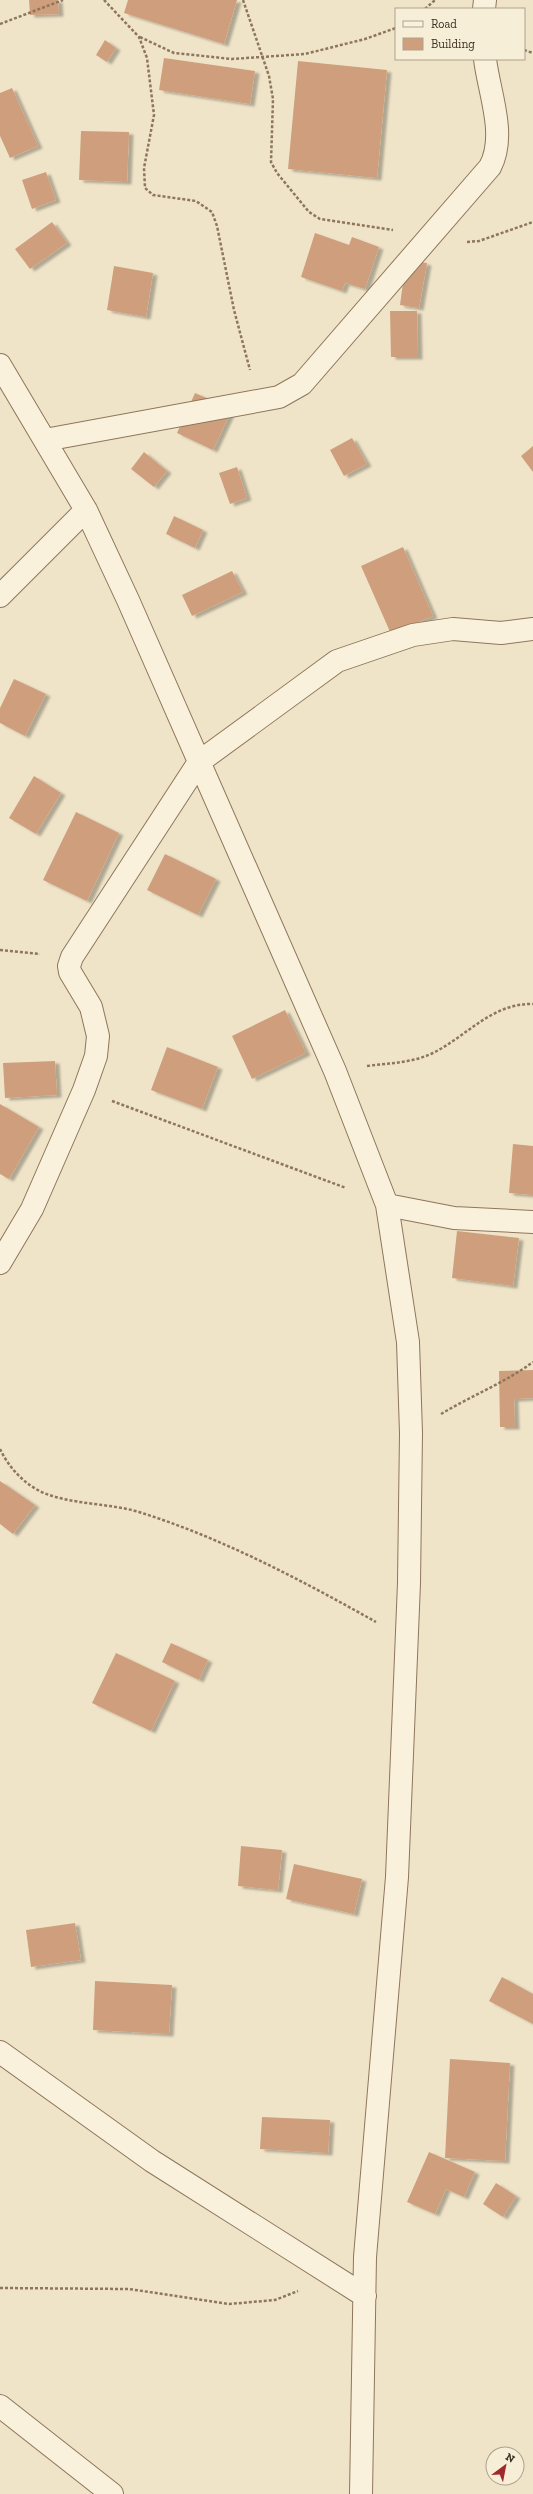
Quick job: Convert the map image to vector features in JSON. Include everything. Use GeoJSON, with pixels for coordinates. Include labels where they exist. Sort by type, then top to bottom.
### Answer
{"type":"FeatureCollection","features":[{"type":"Feature","properties":{"kind":"street"},"geometry":{"type":"LineString","coordinates":[[45,440],[279,397],[302,384],[430,239],[494,159],[498,147],[496,124],[485,60]]}},
{"type":"Feature","properties":{"kind":"street"},"geometry":{"type":"LineString","coordinates":[[0,365],[86,510],[335,1071],[387,1204],[408,1342],[411,1433],[407,1639],[397,1877],[366,2249],[362,2494]]}},
{"type":"Feature","properties":{"kind":"street"},"geometry":{"type":"LineString","coordinates":[[0,596],[86,510]]}},
{"type":"Feature","properties":{"kind":"street"},"geometry":{"type":"LineString","coordinates":[[0,1263],[32,1209],[84,1090],[96,1056],[98,1036],[91,1007],[70,972],[69,966],[72,957],[199,762],[337,661],[413,635],[453,629],[501,633],[533,629]]}},
{"type":"Feature","properties":{"kind":"street"},"geometry":{"type":"LineString","coordinates":[[387,1204],[454,1218],[533,1222]]}},
{"type":"Feature","properties":{"kind":"street"},"geometry":{"type":"LineString","coordinates":[[0,2052],[152,2161],[365,2296]]}},
{"type":"Feature","properties":{"kind":"street"},"geometry":{"type":"LineString","coordinates":[[0,2406],[112,2494]]}},
{"type":"Feature","properties":{"kind":"path"},"geometry":{"type":"LineString","coordinates":[[0,24],[63,0]]}},
{"type":"Feature","properties":{"kind":"path"},"geometry":{"type":"LineString","coordinates":[[104,0],[139,37],[174,53],[232,58],[305,54],[365,39],[395,28]]}},
{"type":"Feature","properties":{"kind":"path"},"geometry":{"type":"LineString","coordinates":[[243,0],[261,57],[269,76],[273,99],[271,162],[309,212],[320,219],[336,223],[430,239],[480,241],[533,222]]}},
{"type":"Feature","properties":{"kind":"path"},"geometry":{"type":"LineString","coordinates":[[426,8],[436,0]]}},
{"type":"Feature","properties":{"kind":"path"},"geometry":{"type":"LineString","coordinates":[[139,37],[147,58],[154,115],[144,168],[144,188],[153,195],[196,201],[212,212],[217,226],[234,310],[257,400]]}},
{"type":"Feature","properties":{"kind":"path"},"geometry":{"type":"LineString","coordinates":[[0,950],[72,957]]}},
{"type":"Feature","properties":{"kind":"path"},"geometry":{"type":"LineString","coordinates":[[335,1071],[410,1062],[433,1053],[492,1013],[517,1003],[533,1004]]}},
{"type":"Feature","properties":{"kind":"path"},"geometry":{"type":"LineString","coordinates":[[84,1090],[252,1151],[387,1204]]}},
{"type":"Feature","properties":{"kind":"path"},"geometry":{"type":"LineString","coordinates":[[411,1433],[472,1395],[520,1371],[533,1362]]}},
{"type":"Feature","properties":{"kind":"path"},"geometry":{"type":"LineString","coordinates":[[0,1449],[17,1475],[44,1493],[137,1511],[185,1527],[326,1594],[407,1639]]}},
{"type":"Feature","properties":{"kind":"path"},"geometry":{"type":"LineString","coordinates":[[0,2288],[129,2289],[229,2304],[275,2300],[334,2276]]}},
{"type":"Feature","properties":{"kind":"building"},"geometry":{"type":"Polygon","coordinates":[[[29,0],[58,0],[59,14],[30,15],[29,0]]]}},
{"type":"Feature","properties":{"kind":"building"},"geometry":{"type":"Polygon","coordinates":[[[128,0],[237,0],[224,44],[124,13],[128,0]]]}},
{"type":"Feature","properties":{"kind":"building"},"geometry":{"type":"Polygon","coordinates":[[[105,40],[116,48],[107,62],[96,55],[105,40]]]}},
{"type":"Feature","properties":{"kind":"building"},"geometry":{"type":"Polygon","coordinates":[[[164,58],[255,71],[250,104],[159,90],[164,58]]]}},
{"type":"Feature","properties":{"kind":"building"},"geometry":{"type":"Polygon","coordinates":[[[298,61],[387,70],[377,178],[288,169],[298,61]]]}},
{"type":"Feature","properties":{"kind":"building"},"geometry":{"type":"Polygon","coordinates":[[[12,88],[38,146],[10,158],[0,136],[0,93],[12,88]]]}},
{"type":"Feature","properties":{"kind":"building"},"geometry":{"type":"Polygon","coordinates":[[[81,131],[129,132],[127,182],[79,180],[81,131]]]}},
{"type":"Feature","properties":{"kind":"building"},"geometry":{"type":"Polygon","coordinates":[[[46,172],[56,200],[32,209],[22,180],[46,172]]]}},
{"type":"Feature","properties":{"kind":"building"},"geometry":{"type":"Polygon","coordinates":[[[52,222],[67,243],[30,269],[15,249],[52,222]]]}},
{"type":"Feature","properties":{"kind":"building"},"geometry":{"type":"Polygon","coordinates":[[[315,233],[349,245],[352,237],[379,247],[365,289],[345,283],[342,291],[301,277],[315,233]]]}},
{"type":"Feature","properties":{"kind":"building"},"geometry":{"type":"Polygon","coordinates":[[[406,260],[427,263],[419,308],[400,305],[406,260]]]}},
{"type":"Feature","properties":{"kind":"building"},"geometry":{"type":"Polygon","coordinates":[[[114,266],[153,273],[146,317],[107,310],[114,266]]]}},
{"type":"Feature","properties":{"kind":"building"},"geometry":{"type":"Polygon","coordinates":[[[390,311],[417,311],[418,357],[391,357],[390,311]]]}},
{"type":"Feature","properties":{"kind":"building"},"geometry":{"type":"Polygon","coordinates":[[[195,393],[232,409],[213,450],[177,433],[195,393]]]}},
{"type":"Feature","properties":{"kind":"building"},"geometry":{"type":"Polygon","coordinates":[[[352,438],[367,464],[344,476],[330,450],[352,438]]]}},
{"type":"Feature","properties":{"kind":"building"},"geometry":{"type":"Polygon","coordinates":[[[533,446],[533,472],[521,456],[533,446]]]}},
{"type":"Feature","properties":{"kind":"building"},"geometry":{"type":"Polygon","coordinates":[[[144,452],[167,471],[154,487],[131,469],[144,452]]]}},
{"type":"Feature","properties":{"kind":"building"},"geometry":{"type":"Polygon","coordinates":[[[237,467],[247,498],[230,504],[219,473],[237,467]]]}},
{"type":"Feature","properties":{"kind":"building"},"geometry":{"type":"Polygon","coordinates":[[[174,516],[203,530],[195,548],[166,534],[174,516]]]}},
{"type":"Feature","properties":{"kind":"building"},"geometry":{"type":"Polygon","coordinates":[[[403,547],[433,616],[391,634],[361,566],[403,547]]]}},
{"type":"Feature","properties":{"kind":"building"},"geometry":{"type":"Polygon","coordinates":[[[232,571],[243,592],[192,616],[182,595],[232,571]]]}},
{"type":"Feature","properties":{"kind":"building"},"geometry":{"type":"Polygon","coordinates":[[[14,679],[46,694],[25,736],[0,723],[0,708],[14,679]]]}},
{"type":"Feature","properties":{"kind":"building"},"geometry":{"type":"Polygon","coordinates":[[[34,776],[61,793],[36,834],[9,818],[34,776]]]}},
{"type":"Feature","properties":{"kind":"building"},"geometry":{"type":"Polygon","coordinates":[[[76,812],[119,833],[87,901],[43,880],[76,812]]]}},
{"type":"Feature","properties":{"kind":"building"},"geometry":{"type":"Polygon","coordinates":[[[165,854],[216,879],[198,915],[147,890],[165,854]]]}},
{"type":"Feature","properties":{"kind":"building"},"geometry":{"type":"Polygon","coordinates":[[[285,1010],[306,1053],[252,1079],[232,1036],[285,1010]]]}},
{"type":"Feature","properties":{"kind":"building"},"geometry":{"type":"Polygon","coordinates":[[[167,1047],[218,1067],[202,1109],[151,1090],[167,1047]]]}},
{"type":"Feature","properties":{"kind":"building"},"geometry":{"type":"Polygon","coordinates":[[[55,1061],[57,1095],[5,1098],[3,1063],[55,1061]]]}},
{"type":"Feature","properties":{"kind":"building"},"geometry":{"type":"Polygon","coordinates":[[[0,1104],[39,1127],[9,1179],[0,1174],[0,1104]]]}},
{"type":"Feature","properties":{"kind":"building"},"geometry":{"type":"Polygon","coordinates":[[[513,1144],[533,1146],[533,1195],[509,1193],[513,1144]]]}},
{"type":"Feature","properties":{"kind":"building"},"geometry":{"type":"Polygon","coordinates":[[[457,1231],[519,1238],[513,1286],[452,1278],[457,1231]]]}},
{"type":"Feature","properties":{"kind":"building"},"geometry":{"type":"Polygon","coordinates":[[[533,1370],[533,1398],[514,1399],[515,1427],[500,1427],[499,1371],[533,1370]]]}},
{"type":"Feature","properties":{"kind":"building"},"geometry":{"type":"Polygon","coordinates":[[[0,1481],[35,1505],[13,1534],[0,1524],[0,1481]]]}},
{"type":"Feature","properties":{"kind":"building"},"geometry":{"type":"Polygon","coordinates":[[[171,1643],[208,1660],[199,1680],[162,1662],[171,1643]]]}},
{"type":"Feature","properties":{"kind":"building"},"geometry":{"type":"Polygon","coordinates":[[[116,1653],[175,1681],[151,1731],[92,1703],[116,1653]]]}},
{"type":"Feature","properties":{"kind":"building"},"geometry":{"type":"Polygon","coordinates":[[[241,1846],[282,1850],[278,1890],[238,1886],[241,1846]]]}},
{"type":"Feature","properties":{"kind":"building"},"geometry":{"type":"Polygon","coordinates":[[[294,1864],[362,1879],[354,1914],[286,1899],[294,1864]]]}},
{"type":"Feature","properties":{"kind":"building"},"geometry":{"type":"Polygon","coordinates":[[[75,1923],[81,1960],[31,1967],[26,1930],[75,1923]]]}},
{"type":"Feature","properties":{"kind":"building"},"geometry":{"type":"Polygon","coordinates":[[[502,1977],[533,1994],[533,2024],[489,2001],[502,1977]]]}},
{"type":"Feature","properties":{"kind":"building"},"geometry":{"type":"Polygon","coordinates":[[[95,1981],[172,1985],[169,2034],[93,2030],[95,1981]]]}},
{"type":"Feature","properties":{"kind":"building"},"geometry":{"type":"Polygon","coordinates":[[[450,2059],[510,2063],[505,2161],[445,2158],[450,2059]]]}},
{"type":"Feature","properties":{"kind":"building"},"geometry":{"type":"Polygon","coordinates":[[[262,2117],[330,2120],[328,2153],[260,2149],[262,2117]]]}},
{"type":"Feature","properties":{"kind":"building"},"geometry":{"type":"Polygon","coordinates":[[[429,2152],[475,2172],[464,2197],[446,2189],[435,2214],[407,2202],[429,2152]]]}},
{"type":"Feature","properties":{"kind":"building"},"geometry":{"type":"Polygon","coordinates":[[[496,2183],[516,2196],[503,2217],[483,2204],[496,2183]]]}}]}
